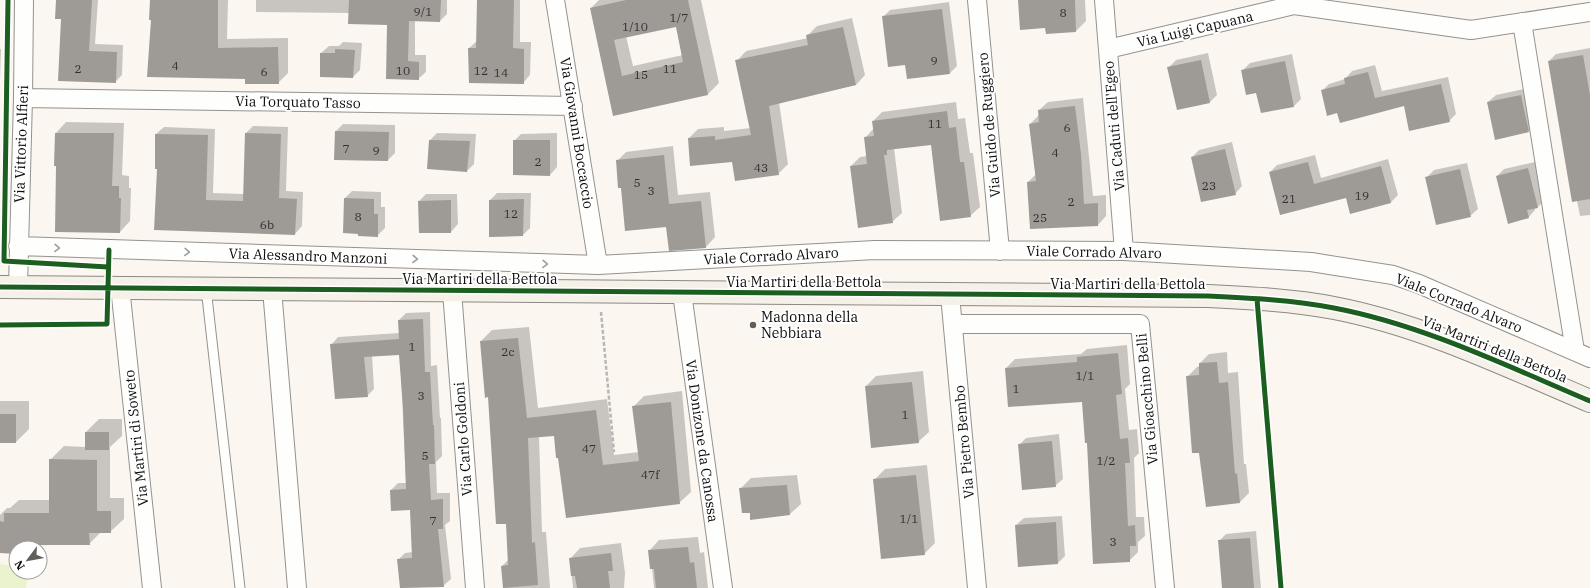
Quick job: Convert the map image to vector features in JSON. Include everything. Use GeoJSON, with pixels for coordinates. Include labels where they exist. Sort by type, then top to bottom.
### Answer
{"type":"FeatureCollection","features":[{"type":"Feature","properties":{"kind":"main road","name":"Via Martiri della Bettola"},"geometry":{"type":"LineString","coordinates":[[9,287],[1207,296],[1290,302],[1334,308],[1374,318],[1459,346],[1590,401]]}},
{"type":"Feature","properties":{"kind":"street","name":"Via Vittorio Alfieri"},"geometry":{"type":"LineString","coordinates":[[9,287],[18,246],[23,98],[24,0]]}},
{"type":"Feature","properties":{"kind":"street","name":"Via Giovanni Boccaccio"},"geometry":{"type":"LineString","coordinates":[[555,0],[598,265]]}},
{"type":"Feature","properties":{"kind":"street","name":"Via Guido de Ruggiero"},"geometry":{"type":"LineString","coordinates":[[977,0],[1000,251]]}},
{"type":"Feature","properties":{"kind":"street","name":"Via Caduti dell'Egeo"},"geometry":{"type":"LineString","coordinates":[[1104,0],[1124,251]]}},
{"type":"Feature","properties":{"kind":"street","name":"Via Luigi Capuana"},"geometry":{"type":"LineString","coordinates":[[1108,50],[1294,5],[1471,30],[1590,12]]}},
{"type":"Feature","properties":{"kind":"street","name":"Viale Corrado Alvaro"},"geometry":{"type":"LineString","coordinates":[[1522,22],[1582,354]]}},
{"type":"Feature","properties":{"kind":"street","name":"Via Torquato Tasso"},"geometry":{"type":"LineString","coordinates":[[23,98],[573,106]]}},
{"type":"Feature","properties":{"kind":"street","name":"Via Alessandro Manzoni"},"geometry":{"type":"LineString","coordinates":[[18,246],[598,265]]}},
{"type":"Feature","properties":{"kind":"street","name":"Viale Corrado Alvaro"},"geometry":{"type":"LineString","coordinates":[[598,265],[875,250],[1124,251],[1311,262],[1393,275],[1419,284],[1582,354]]}},
{"type":"Feature","properties":{"kind":"street","name":"Via Martiri di Soweto"},"geometry":{"type":"LineString","coordinates":[[120,287],[152,588]]}},
{"type":"Feature","properties":{"kind":"street"},"geometry":{"type":"LineString","coordinates":[[272,289],[297,588]]}},
{"type":"Feature","properties":{"kind":"street","name":"Via Carlo Goldoni"},"geometry":{"type":"LineString","coordinates":[[452,291],[475,588]]}},
{"type":"Feature","properties":{"kind":"street","name":"Via Donizone da Canossa"},"geometry":{"type":"LineString","coordinates":[[682,293],[722,588]]}},
{"type":"Feature","properties":{"kind":"street","name":"Via Pietro Bembo"},"geometry":{"type":"LineString","coordinates":[[950,295],[977,588]]}},
{"type":"Feature","properties":{"kind":"street","name":"Via Gioacchino Belli"},"geometry":{"type":"LineString","coordinates":[[953,324],[1140,324],[1166,588]]}},
{"type":"Feature","properties":{"kind":"lane"},"geometry":{"type":"LineString","coordinates":[[206,288],[240,588]]}},
{"type":"Feature","properties":{"kind":"path"},"geometry":{"type":"LineString","coordinates":[[599,292],[614,452]]}},
{"type":"Feature","properties":{"kind":"green space"},"geometry":{"type":"Polygon","coordinates":[[[0,564],[8,565],[8,580],[27,580],[26,588],[0,588],[0,564]]]}},
{"type":"Feature","properties":{"kind":"building"},"geometry":{"type":"Polygon","coordinates":[[[56,0],[92,0],[89,51],[117,52],[116,83],[58,81],[61,19],[55,19],[56,0]]]}},
{"type":"Feature","properties":{"kind":"building"},"geometry":{"type":"Polygon","coordinates":[[[150,0],[218,0],[218,48],[278,47],[279,84],[245,84],[245,79],[147,77],[151,20],[149,20],[150,0]]]}},
{"type":"Feature","properties":{"kind":"building"},"geometry":{"type":"Polygon","coordinates":[[[349,0],[441,0],[440,22],[409,21],[408,61],[419,62],[419,80],[386,79],[387,25],[348,24],[349,0]]]}},
{"type":"Feature","properties":{"kind":"building"},"geometry":{"type":"Polygon","coordinates":[[[477,0],[514,0],[513,48],[524,49],[524,84],[469,83],[468,48],[476,48],[477,0]]]}},
{"type":"Feature","properties":{"kind":"building"},"geometry":{"type":"Polygon","coordinates":[[[626,0],[688,0],[708,95],[613,116],[590,8],[626,0]],[[676,27],[614,40],[622,76],[683,62],[676,27]]]}},
{"type":"Feature","properties":{"kind":"building"},"geometry":{"type":"Polygon","coordinates":[[[1018,0],[1075,0],[1076,32],[1046,34],[1045,28],[1020,30],[1018,0]]]}},
{"type":"Feature","properties":{"kind":"building"},"geometry":{"type":"Polygon","coordinates":[[[942,9],[950,74],[907,79],[905,65],[888,67],[882,16],[942,9]]]}},
{"type":"Feature","properties":{"kind":"building"},"geometry":{"type":"Polygon","coordinates":[[[843,27],[856,85],[769,106],[779,175],[735,181],[732,162],[690,166],[688,138],[715,136],[715,140],[751,135],[735,60],[808,45],[806,35],[843,27]]]}},
{"type":"Feature","properties":{"kind":"building"},"geometry":{"type":"Polygon","coordinates":[[[335,49],[355,50],[353,78],[320,77],[320,53],[335,53],[335,49]]]}},
{"type":"Feature","properties":{"kind":"building"},"geometry":{"type":"Polygon","coordinates":[[[1583,55],[1590,95],[1590,199],[1572,202],[1548,61],[1583,55]]]}},
{"type":"Feature","properties":{"kind":"building"},"geometry":{"type":"Polygon","coordinates":[[[1201,60],[1210,103],[1177,110],[1167,67],[1201,60]]]}},
{"type":"Feature","properties":{"kind":"building"},"geometry":{"type":"Polygon","coordinates":[[[1285,61],[1294,107],[1261,113],[1256,93],[1246,95],[1241,70],[1285,61]]]}},
{"type":"Feature","properties":{"kind":"building"},"geometry":{"type":"Polygon","coordinates":[[[1368,72],[1375,98],[1441,84],[1450,122],[1409,131],[1404,106],[1340,123],[1337,113],[1327,116],[1321,90],[1345,84],[1344,78],[1368,72]]]}},
{"type":"Feature","properties":{"kind":"building"},"geometry":{"type":"Polygon","coordinates":[[[1521,95],[1529,132],[1495,140],[1487,102],[1521,95]]]}},
{"type":"Feature","properties":{"kind":"building"},"geometry":{"type":"Polygon","coordinates":[[[1075,106],[1081,154],[1084,204],[1098,203],[1098,226],[1030,229],[1027,182],[1036,181],[1029,124],[1039,122],[1038,110],[1075,106]]]}},
{"type":"Feature","properties":{"kind":"building"},"geometry":{"type":"Polygon","coordinates":[[[947,111],[949,128],[956,127],[960,162],[964,162],[971,217],[940,221],[931,145],[887,150],[887,155],[884,155],[893,223],[858,228],[850,166],[867,164],[864,137],[874,136],[872,121],[947,111]]]}},
{"type":"Feature","properties":{"kind":"building"},"geometry":{"type":"Polygon","coordinates":[[[335,131],[389,132],[388,161],[334,160],[335,131]]]}},
{"type":"Feature","properties":{"kind":"building"},"geometry":{"type":"Polygon","coordinates":[[[55,133],[114,133],[112,186],[119,186],[119,198],[121,198],[120,233],[55,232],[55,133]]]}},
{"type":"Feature","properties":{"kind":"building"},"geometry":{"type":"Polygon","coordinates":[[[245,133],[281,134],[279,198],[297,199],[295,235],[154,230],[157,169],[155,169],[155,134],[208,135],[206,200],[243,201],[245,133]]]}},
{"type":"Feature","properties":{"kind":"building"},"geometry":{"type":"Polygon","coordinates":[[[429,140],[470,141],[467,172],[427,169],[429,140]]]}},
{"type":"Feature","properties":{"kind":"building"},"geometry":{"type":"Polygon","coordinates":[[[513,140],[550,140],[550,176],[513,175],[513,140]]]}},
{"type":"Feature","properties":{"kind":"building"},"geometry":{"type":"Polygon","coordinates":[[[1225,149],[1236,195],[1201,202],[1191,157],[1225,149]]]}},
{"type":"Feature","properties":{"kind":"building"},"geometry":{"type":"Polygon","coordinates":[[[664,155],[669,204],[701,201],[706,248],[669,251],[666,227],[625,231],[621,188],[618,188],[616,160],[664,155]]]}},
{"type":"Feature","properties":{"kind":"building"},"geometry":{"type":"Polygon","coordinates":[[[1308,162],[1314,184],[1381,166],[1391,203],[1350,214],[1346,198],[1280,215],[1269,172],[1308,162]]]}},
{"type":"Feature","properties":{"kind":"building"},"geometry":{"type":"Polygon","coordinates":[[[1528,168],[1538,208],[1527,210],[1529,218],[1508,224],[1496,176],[1528,168]]]}},
{"type":"Feature","properties":{"kind":"building"},"geometry":{"type":"Polygon","coordinates":[[[1460,169],[1471,217],[1436,225],[1425,177],[1460,169]]]}},
{"type":"Feature","properties":{"kind":"building"},"geometry":{"type":"Polygon","coordinates":[[[344,198],[374,199],[374,214],[378,214],[378,237],[358,236],[358,234],[343,233],[344,198]]]}},
{"type":"Feature","properties":{"kind":"building"},"geometry":{"type":"Polygon","coordinates":[[[524,199],[523,236],[489,237],[489,200],[524,199]]]}},
{"type":"Feature","properties":{"kind":"building"},"geometry":{"type":"Polygon","coordinates":[[[451,200],[451,233],[419,233],[418,201],[451,200]]]}},
{"type":"Feature","properties":{"kind":"building"},"geometry":{"type":"Polygon","coordinates":[[[423,319],[425,372],[430,372],[434,425],[435,464],[429,464],[431,500],[443,499],[443,529],[438,529],[444,587],[400,588],[397,559],[412,558],[410,510],[391,511],[390,490],[406,489],[403,407],[399,355],[364,357],[368,397],[335,399],[330,344],[399,339],[398,320],[423,319]]]}},
{"type":"Feature","properties":{"kind":"building"},"geometry":{"type":"Polygon","coordinates":[[[518,338],[527,418],[596,410],[603,465],[639,461],[632,406],[671,402],[680,504],[566,518],[558,458],[556,458],[554,436],[528,438],[532,543],[535,542],[538,585],[503,588],[501,566],[508,565],[506,524],[496,524],[488,397],[485,398],[480,341],[518,338]]]}},
{"type":"Feature","properties":{"kind":"building"},"geometry":{"type":"Polygon","coordinates":[[[1118,353],[1122,394],[1116,395],[1120,439],[1128,438],[1130,463],[1125,463],[1128,526],[1135,525],[1136,546],[1130,546],[1130,562],[1093,564],[1087,443],[1085,443],[1082,402],[1008,407],[1005,368],[1077,362],[1077,357],[1118,353]]]}},
{"type":"Feature","properties":{"kind":"building"},"geometry":{"type":"Polygon","coordinates":[[[1217,362],[1219,383],[1228,382],[1235,474],[1237,473],[1240,503],[1206,507],[1199,453],[1192,453],[1186,376],[1199,375],[1199,363],[1217,362]]]}},
{"type":"Feature","properties":{"kind":"building"},"geometry":{"type":"Polygon","coordinates":[[[912,382],[919,443],[871,448],[865,386],[912,382]]]}},
{"type":"Feature","properties":{"kind":"building"},"geometry":{"type":"Polygon","coordinates":[[[0,414],[16,414],[16,443],[0,443],[0,414]]]}},
{"type":"Feature","properties":{"kind":"building"},"geometry":{"type":"Polygon","coordinates":[[[85,432],[109,432],[109,450],[85,450],[85,432]]]}},
{"type":"Feature","properties":{"kind":"building"},"geometry":{"type":"Polygon","coordinates":[[[1052,441],[1056,487],[1022,490],[1018,444],[1052,441]]]}},
{"type":"Feature","properties":{"kind":"building"},"geometry":{"type":"Polygon","coordinates":[[[49,459],[97,460],[97,511],[111,511],[111,533],[89,533],[90,545],[48,545],[48,540],[8,540],[8,554],[0,553],[0,521],[4,522],[4,513],[49,513],[49,459]]]}},
{"type":"Feature","properties":{"kind":"building"},"geometry":{"type":"Polygon","coordinates":[[[916,475],[925,555],[881,559],[873,479],[916,475]]]}},
{"type":"Feature","properties":{"kind":"building"},"geometry":{"type":"Polygon","coordinates":[[[787,485],[790,515],[750,520],[750,513],[742,513],[739,488],[787,485]]]}},
{"type":"Feature","properties":{"kind":"building"},"geometry":{"type":"Polygon","coordinates":[[[1056,522],[1058,564],[1018,567],[1015,525],[1056,522]]]}},
{"type":"Feature","properties":{"kind":"building"},"geometry":{"type":"Polygon","coordinates":[[[1250,538],[1254,588],[1222,588],[1218,540],[1250,538]]]}},
{"type":"Feature","properties":{"kind":"building"},"geometry":{"type":"Polygon","coordinates":[[[688,547],[690,563],[694,562],[697,588],[656,588],[654,569],[650,569],[648,550],[688,547]]]}},
{"type":"Feature","properties":{"kind":"building"},"geometry":{"type":"Polygon","coordinates":[[[611,553],[613,571],[608,571],[610,588],[577,588],[575,576],[571,576],[569,558],[611,553]]]}},
{"type":"Feature","properties":{"kind":"cycle path"},"geometry":{"type":"LineString","coordinates":[[8,0],[4,261],[108,267]]}},
{"type":"Feature","properties":{"kind":"cycle path"},"geometry":{"type":"LineString","coordinates":[[0,325],[107,324],[109,250]]}},
{"type":"Feature","properties":{"kind":"cycle path"},"geometry":{"type":"LineString","coordinates":[[0,287],[1207,296],[1286,301],[1334,308],[1367,315],[1400,325],[1464,348],[1590,401]]}},
{"type":"Feature","properties":{"kind":"cycle path"},"geometry":{"type":"LineString","coordinates":[[1257,299],[1281,588]]}},
{"type":"Feature","properties":{"kind":"place","name":"Madonna della Nebbiara"},"geometry":{"type":"Point","coordinates":[753,325]}}]}
